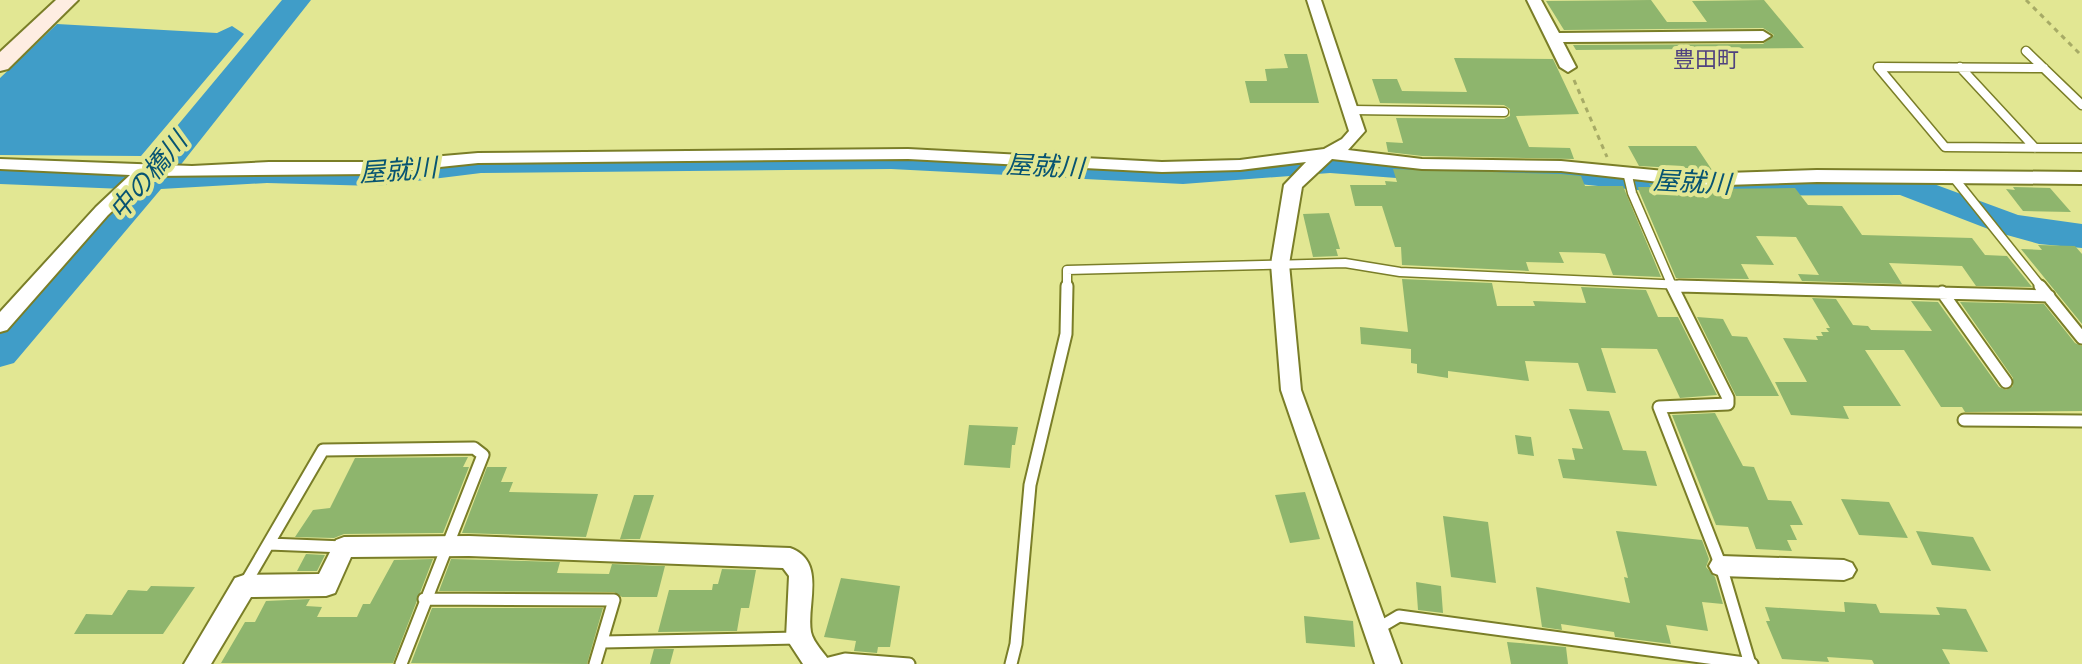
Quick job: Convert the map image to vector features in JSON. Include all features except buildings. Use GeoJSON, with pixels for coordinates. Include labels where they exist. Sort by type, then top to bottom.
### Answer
{"type":"FeatureCollection","features":[{"type":"Feature","properties":{"kind":"street"},"geometry":{"type":"LineString","coordinates":[[0,64],[68,0]]}},
{"type":"Feature","properties":{"kind":"street"},"geometry":{"type":"LineString","coordinates":[[1314,0],[1357,131],[1348,143],[1321,160],[1293,185],[1289,197],[1280,264],[1291,390],[1388,664]]}},
{"type":"Feature","properties":{"kind":"street"},"geometry":{"type":"LineString","coordinates":[[1534,0],[1568,67]]}},
{"type":"Feature","properties":{"kind":"street"},"geometry":{"type":"LineString","coordinates":[[1552,38],[1763,36]]}},
{"type":"Feature","properties":{"kind":"street"},"geometry":{"type":"LineString","coordinates":[[0,164],[139,177],[269,167],[373,168],[478,158],[908,154],[1178,166],[1321,160],[1561,166],[1624,175],[1695,180],[1817,176],[2082,178]]}},
{"type":"Feature","properties":{"kind":"street"},"geometry":{"type":"LineString","coordinates":[[0,325],[102,211],[139,177]]}},
{"type":"Feature","properties":{"kind":"street"},"geometry":{"type":"LineString","coordinates":[[197,664],[244,586],[326,585],[344,547],[447,547],[790,558],[801,574],[798,638],[818,664]]}},
{"type":"Feature","properties":{"kind":"street"},"geometry":{"type":"LineString","coordinates":[[1721,566],[1844,570]]}},
{"type":"Feature","properties":{"kind":"lane"},"geometry":{"type":"LineString","coordinates":[[2026,51],[2082,105]]}},
{"type":"Feature","properties":{"kind":"lane"},"geometry":{"type":"LineString","coordinates":[[2044,68],[1878,67],[1945,147],[2082,148]]}},
{"type":"Feature","properties":{"kind":"lane"},"geometry":{"type":"LineString","coordinates":[[1960,67],[2035,148]]}},
{"type":"Feature","properties":{"kind":"lane"},"geometry":{"type":"LineString","coordinates":[[1352,110],[1504,112]]}},
{"type":"Feature","properties":{"kind":"lane"},"geometry":{"type":"LineString","coordinates":[[1377,629],[1399,616],[1750,664],[1721,566],[1659,407],[1728,404],[1728,398],[1672,286],[1624,175]]}},
{"type":"Feature","properties":{"kind":"lane"},"geometry":{"type":"LineString","coordinates":[[1954,178],[2082,338]]}},
{"type":"Feature","properties":{"kind":"lane"},"geometry":{"type":"LineString","coordinates":[[1011,664],[1016,644],[1030,485],[1066,334],[1067,270],[1345,263],[1400,272],[1672,286],[2049,296]]}},
{"type":"Feature","properties":{"kind":"lane"},"geometry":{"type":"LineString","coordinates":[[1942,292],[2006,382]]}},
{"type":"Feature","properties":{"kind":"lane"},"geometry":{"type":"LineString","coordinates":[[1964,420],[2082,421]]}},
{"type":"Feature","properties":{"kind":"lane"},"geometry":{"type":"LineString","coordinates":[[244,586],[323,450],[474,448],[483,455],[401,664]]}},
{"type":"Feature","properties":{"kind":"lane"},"geometry":{"type":"LineString","coordinates":[[269,544],[344,547]]}},
{"type":"Feature","properties":{"kind":"lane"},"geometry":{"type":"LineString","coordinates":[[424,599],[614,600],[595,664]]}},
{"type":"Feature","properties":{"kind":"lane"},"geometry":{"type":"LineString","coordinates":[[603,642],[798,638]]}},
{"type":"Feature","properties":{"kind":"lane"},"geometry":{"type":"LineString","coordinates":[[825,664],[845,659],[909,664]]}},
{"type":"Feature","properties":{"kind":"path"},"geometry":{"type":"LineString","coordinates":[[2026,0],[2082,56]]}},
{"type":"Feature","properties":{"kind":"path"},"geometry":{"type":"LineString","coordinates":[[1568,67],[1624,175]]}},
{"type":"Feature","properties":{"kind":"water"},"geometry":{"type":"Polygon","coordinates":[[[57,24],[217,33],[232,26],[244,34],[141,156],[0,155],[0,78],[57,24]]]}},
{"type":"Feature","properties":{"kind":"waterway","name":"中の橋川"},"geometry":{"type":"LineString","coordinates":[[151,179],[297,0]]}},
{"type":"Feature","properties":{"kind":"waterway","name":"屋就川"},"geometry":{"type":"LineString","coordinates":[[151,179],[267,172],[376,175],[481,163],[891,159],[1183,173],[1330,163],[1476,173],[1569,172],[1695,185],[1904,184],[2008,224],[2039,232],[2082,236]]}},
{"type":"Feature","properties":{"kind":"waterway","name":"屋就川"},"geometry":{"type":"LineString","coordinates":[[0,173],[151,179]]}},
{"type":"Feature","properties":{"kind":"waterway","name":"中の橋川"},"geometry":{"type":"LineString","coordinates":[[0,353],[151,179]]}},
{"type":"Feature","properties":{"kind":"district","name":"豊田町"},"geometry":{"type":"Point","coordinates":[1706,59]}}]}
